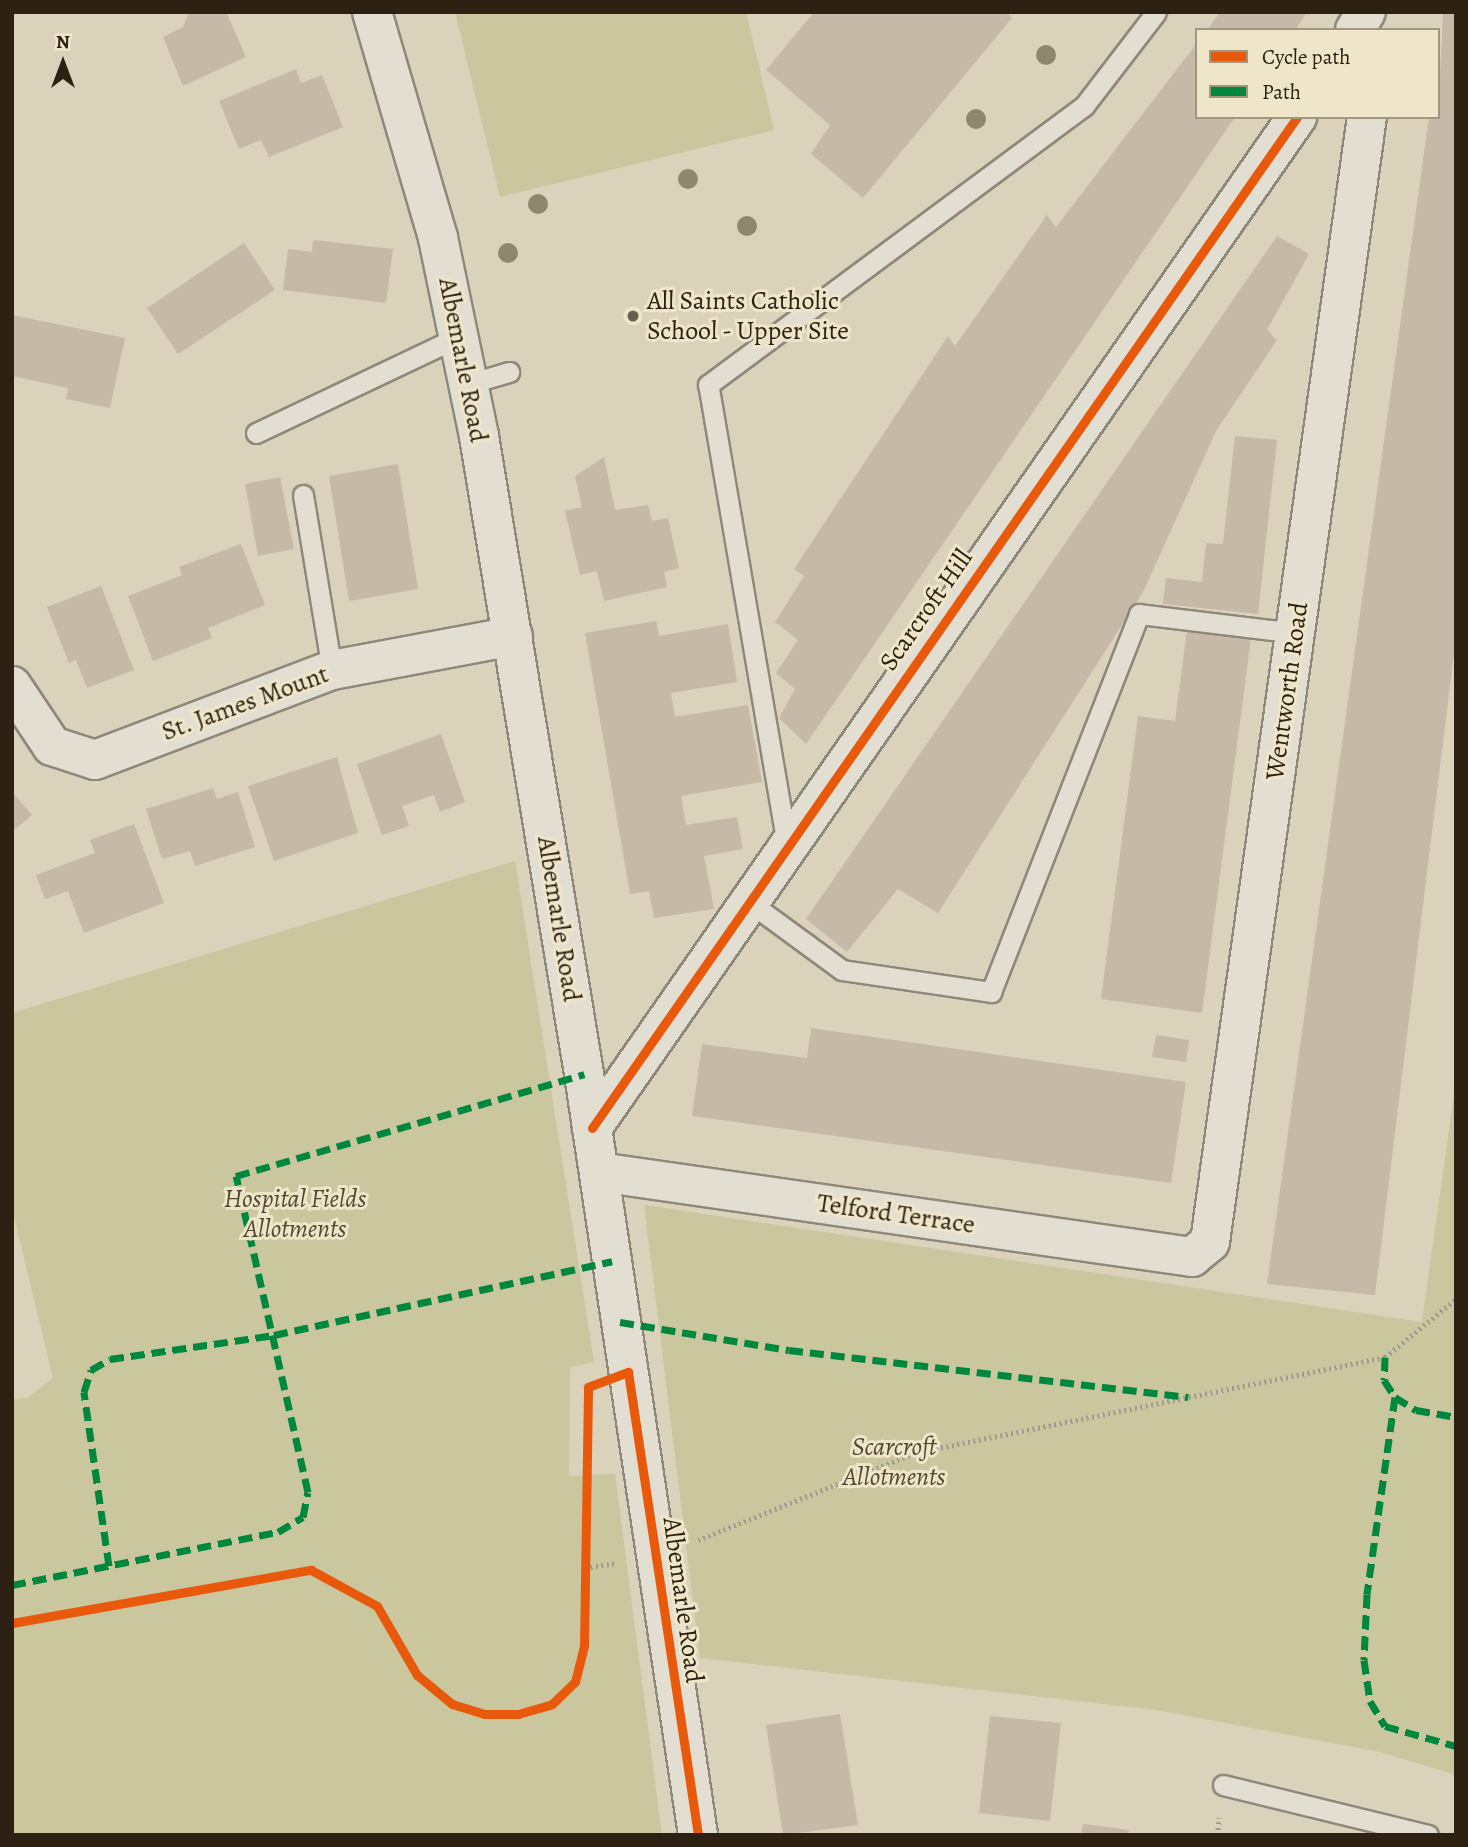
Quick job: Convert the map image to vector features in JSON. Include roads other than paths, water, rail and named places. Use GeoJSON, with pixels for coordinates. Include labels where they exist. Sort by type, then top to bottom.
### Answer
{"type":"FeatureCollection","features":[{"type":"Feature","properties":{"kind":"street","name":"Albemarle Road"},"geometry":{"type":"LineString","coordinates":[[372,12],[438,238],[468,384],[513,636],[599,1172],[641,1559],[698,1835]]}},
{"type":"Feature","properties":{"kind":"street","name":"Scarcroft Hill"},"geometry":{"type":"LineString","coordinates":[[592,1128],[1296,119]]}},
{"type":"Feature","properties":{"kind":"street","name":"Wentworth Road"},"geometry":{"type":"LineString","coordinates":[[1192,1257],[1210,1241],[1367,119]]}},
{"type":"Feature","properties":{"kind":"street","name":"St. James Mount"},"geometry":{"type":"LineString","coordinates":[[12,686],[52,746],[95,760],[332,670],[513,636]]}},
{"type":"Feature","properties":{"kind":"street","name":"Telford Terrace"},"geometry":{"type":"LineString","coordinates":[[599,1172],[1192,1257]]}},
{"type":"Feature","properties":{"kind":"lane"},"geometry":{"type":"LineString","coordinates":[[787,848],[708,385],[1084,106],[1156,12]]}},
{"type":"Feature","properties":{"kind":"lane"},"geometry":{"type":"LineString","coordinates":[[256,433],[458,337]]}},
{"type":"Feature","properties":{"kind":"lane"},"geometry":{"type":"LineString","coordinates":[[468,384],[509,372]]}},
{"type":"Feature","properties":{"kind":"lane"},"geometry":{"type":"LineString","coordinates":[[303,495],[332,670]]}},
{"type":"Feature","properties":{"kind":"lane"},"geometry":{"type":"LineString","coordinates":[[749,902],[842,970],[991,992],[1139,614],[1296,633]]}},
{"type":"Feature","properties":{"kind":"lane"},"geometry":{"type":"LineString","coordinates":[[1223,1785],[1428,1835]]}},
{"type":"Feature","properties":{"kind":"place","name":"All Saints Catholic School - Upper Site"},"geometry":{"type":"Point","coordinates":[633,316]}},
{"type":"Feature","properties":{"kind":"park label","name":"Hospital Fields Allotments"},"geometry":{"type":"Point","coordinates":[295,1214]}},
{"type":"Feature","properties":{"kind":"park label","name":"Scarcroft Allotments"},"geometry":{"type":"Point","coordinates":[894,1462]}}]}
